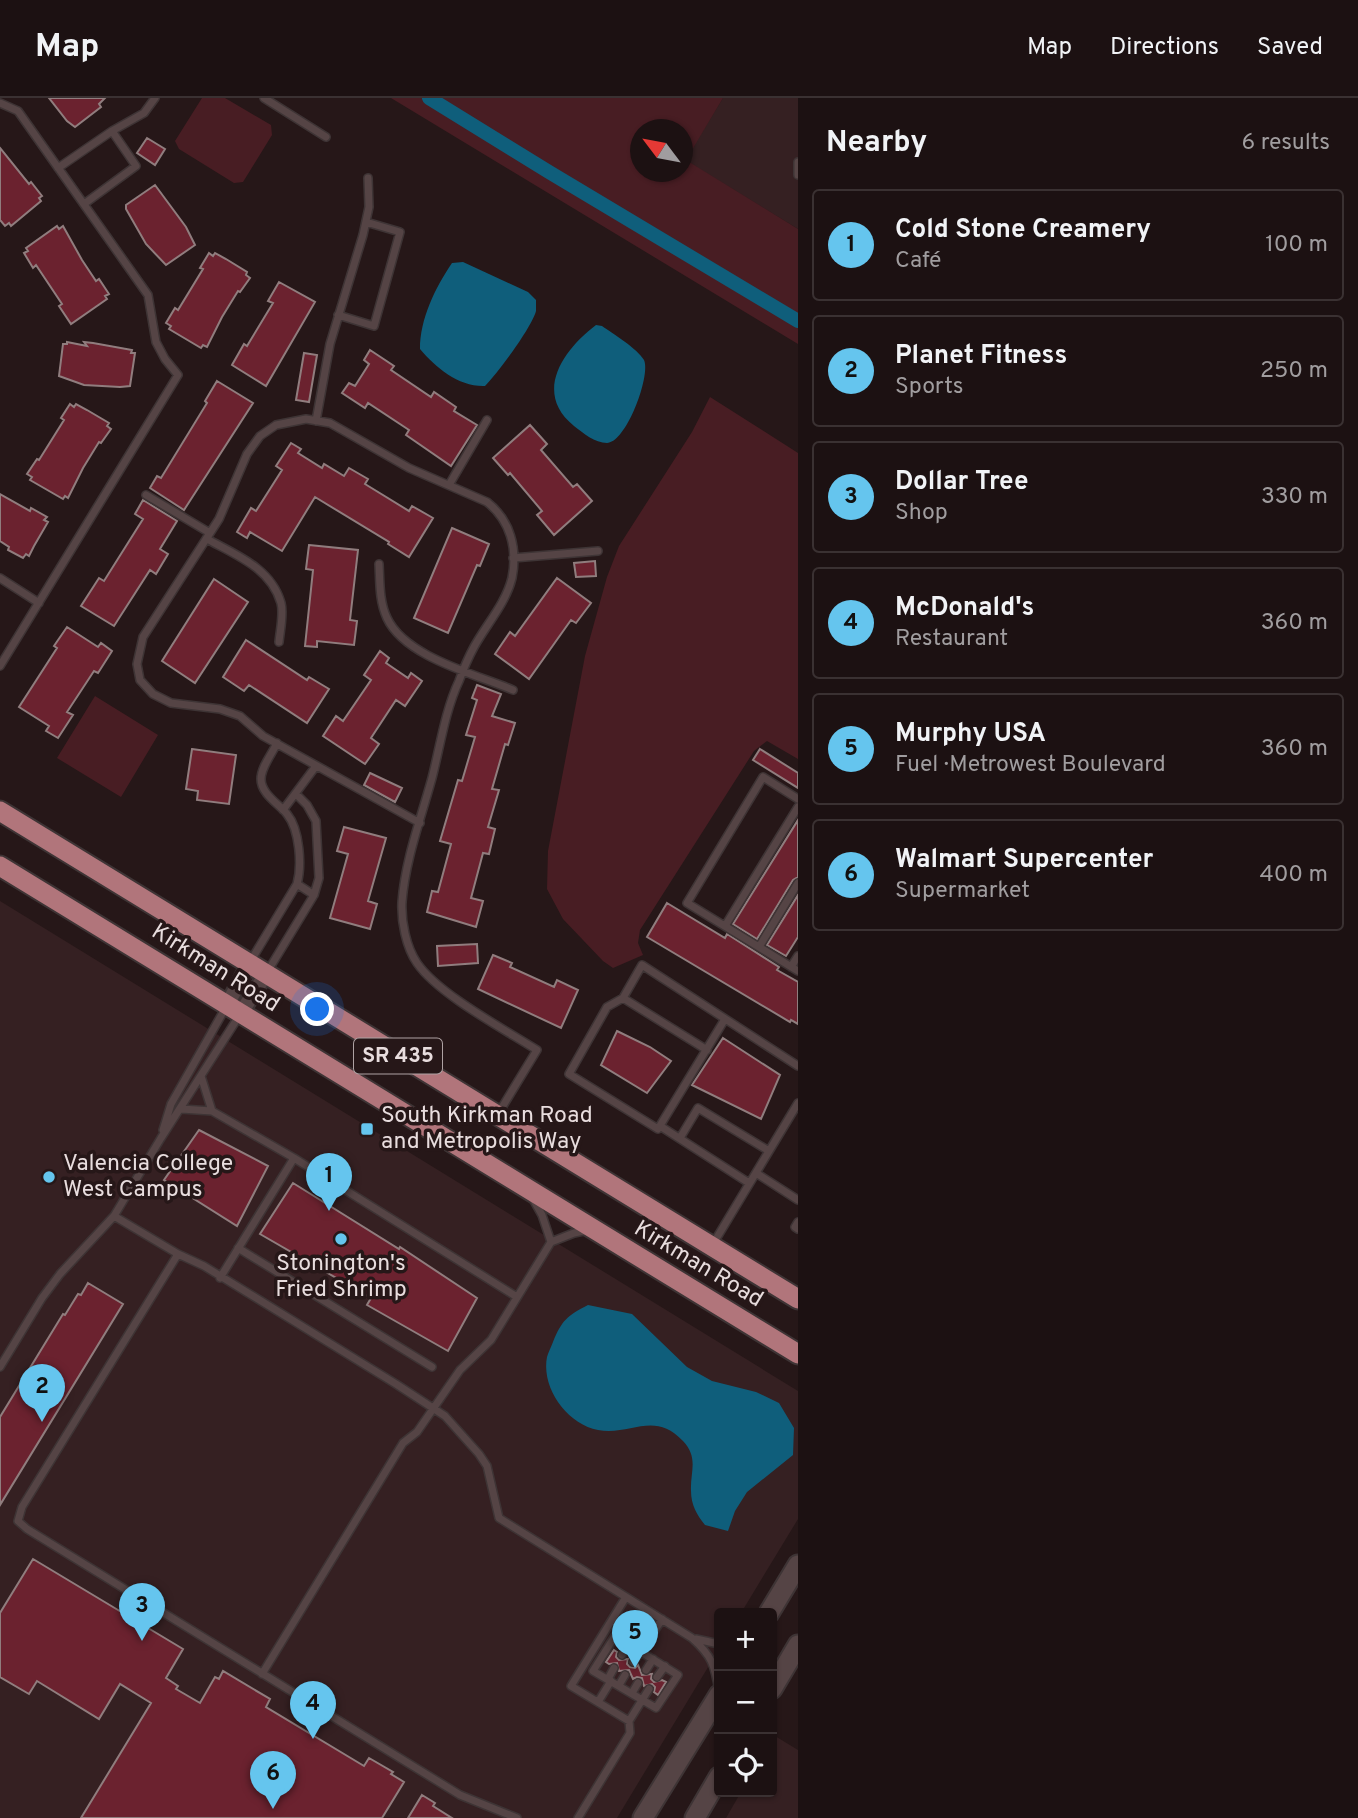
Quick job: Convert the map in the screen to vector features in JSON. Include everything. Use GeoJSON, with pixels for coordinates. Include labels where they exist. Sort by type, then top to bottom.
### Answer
{"type":"FeatureCollection","features":[{"type":"Feature","properties":{"kind":"main road","name":"Kirkman Road"},"geometry":{"type":"LineString","coordinates":[[0,811],[798,1299]]}},
{"type":"Feature","properties":{"kind":"main road","name":"Kirkman Road"},"geometry":{"type":"LineString","coordinates":[[0,866],[798,1354]]}},
{"type":"Feature","properties":{"kind":"street"},"geometry":{"type":"LineString","coordinates":[[234,1009],[258,969]]}},
{"type":"Feature","properties":{"kind":"street"},"geometry":{"type":"LineString","coordinates":[[772,1608],[798,1565]]}},
{"type":"Feature","properties":{"kind":"street"},"geometry":{"type":"LineString","coordinates":[[777,1681],[798,1645]]}},
{"type":"Feature","properties":{"kind":"street"},"geometry":{"type":"LineString","coordinates":[[643,1818],[714,1701]]}},
{"type":"Feature","properties":{"kind":"street"},"geometry":{"type":"LineString","coordinates":[[695,1818],[714,1786]]}},
{"type":"Feature","properties":{"kind":"lane"},"geometry":{"type":"LineString","coordinates":[[58,167],[144,113],[155,98]]}},
{"type":"Feature","properties":{"kind":"lane"},"geometry":{"type":"LineString","coordinates":[[264,98],[326,136]]}},
{"type":"Feature","properties":{"kind":"lane"},"geometry":{"type":"LineString","coordinates":[[0,103],[18,111],[148,295],[156,342],[178,375],[0,666]]}},
{"type":"Feature","properties":{"kind":"lane"},"geometry":{"type":"LineString","coordinates":[[84,204],[136,166],[112,131]]}},
{"type":"Feature","properties":{"kind":"lane"},"geometry":{"type":"LineString","coordinates":[[798,162],[798,175]]}},
{"type":"Feature","properties":{"kind":"lane"},"geometry":{"type":"LineString","coordinates":[[316,421],[330,344],[366,222],[369,207],[368,178]]}},
{"type":"Feature","properties":{"kind":"lane"},"geometry":{"type":"LineString","coordinates":[[338,315],[374,326],[400,232],[366,222]]}},
{"type":"Feature","properties":{"kind":"lane"},"geometry":{"type":"LineString","coordinates":[[420,823],[263,736],[240,716],[220,709],[172,702],[153,694],[141,680],[137,664],[143,637],[219,519],[247,454],[260,436],[276,425],[306,419],[330,423],[374,450],[487,502],[498,510],[512,539],[512,579],[504,598],[473,649],[457,685],[420,823],[402,903],[404,926],[417,964],[438,986],[537,1050],[497,1116]]}},
{"type":"Feature","properties":{"kind":"lane"},"geometry":{"type":"LineString","coordinates":[[449,485],[487,420]]}},
{"type":"Feature","properties":{"kind":"lane"},"geometry":{"type":"LineString","coordinates":[[146,495],[257,566],[274,588],[282,606],[278,642]]}},
{"type":"Feature","properties":{"kind":"lane"},"geometry":{"type":"LineString","coordinates":[[513,558],[598,551]]}},
{"type":"Feature","properties":{"kind":"lane"},"geometry":{"type":"LineString","coordinates":[[379,564],[380,596],[387,618],[398,635],[412,648],[513,690]]}},
{"type":"Feature","properties":{"kind":"lane"},"geometry":{"type":"LineString","coordinates":[[0,578],[39,603]]}},
{"type":"Feature","properties":{"kind":"lane"},"geometry":{"type":"LineString","coordinates":[[258,969],[300,872],[299,846],[289,816],[262,786],[261,778],[277,743]]}},
{"type":"Feature","properties":{"kind":"lane"},"geometry":{"type":"LineString","coordinates":[[283,810],[316,766]]}},
{"type":"Feature","properties":{"kind":"lane"},"geometry":{"type":"LineString","coordinates":[[798,799],[762,777],[687,903],[795,969],[798,956]]}},
{"type":"Feature","properties":{"kind":"lane"},"geometry":{"type":"LineString","coordinates":[[258,969],[314,895],[319,867],[316,821],[307,805],[296,794]]}},
{"type":"Feature","properties":{"kind":"lane"},"geometry":{"type":"LineString","coordinates":[[725,926],[798,807]]}},
{"type":"Feature","properties":{"kind":"lane"},"geometry":{"type":"LineString","coordinates":[[759,947],[798,883]]}},
{"type":"Feature","properties":{"kind":"lane"},"geometry":{"type":"LineString","coordinates":[[297,884],[314,895]]}},
{"type":"Feature","properties":{"kind":"lane"},"geometry":{"type":"LineString","coordinates":[[725,1019],[659,1129],[569,1074],[607,1007],[623,998],[642,965],[798,1066]]}},
{"type":"Feature","properties":{"kind":"lane"},"geometry":{"type":"LineString","coordinates":[[623,998],[706,1050]]}},
{"type":"Feature","properties":{"kind":"lane"},"geometry":{"type":"LineString","coordinates":[[0,1367],[54,1282],[114,1216],[201,1076],[234,1009]]}},
{"type":"Feature","properties":{"kind":"lane"},"geometry":{"type":"LineString","coordinates":[[161,1138],[171,1104],[234,1009]]}},
{"type":"Feature","properties":{"kind":"lane"},"geometry":{"type":"LineString","coordinates":[[201,1076],[212,1111]]}},
{"type":"Feature","properties":{"kind":"lane"},"geometry":{"type":"LineString","coordinates":[[711,1247],[798,1104]]}},
{"type":"Feature","properties":{"kind":"lane"},"geometry":{"type":"LineString","coordinates":[[680,1138],[698,1108],[769,1151]]}},
{"type":"Feature","properties":{"kind":"lane"},"geometry":{"type":"LineString","coordinates":[[181,1109],[212,1111],[294,1158],[517,1297]]}},
{"type":"Feature","properties":{"kind":"lane"},"geometry":{"type":"LineString","coordinates":[[660,1126],[749,1184]]}},
{"type":"Feature","properties":{"kind":"lane"},"geometry":{"type":"LineString","coordinates":[[220,1278],[294,1158]]}},
{"type":"Feature","properties":{"kind":"lane"},"geometry":{"type":"LineString","coordinates":[[756,1173],[798,1200]]}},
{"type":"Feature","properties":{"kind":"lane"},"geometry":{"type":"LineString","coordinates":[[527,1190],[542,1214],[551,1242]]}},
{"type":"Feature","properties":{"kind":"lane"},"geometry":{"type":"LineString","coordinates":[[114,1216],[178,1254],[204,1266],[396,1384],[452,1423],[487,1466],[499,1518],[692,1638],[706,1650],[712,1659],[714,1671]]}},
{"type":"Feature","properties":{"kind":"lane"},"geometry":{"type":"LineString","coordinates":[[798,1222],[795,1227],[798,1229]]}},
{"type":"Feature","properties":{"kind":"lane"},"geometry":{"type":"LineString","coordinates":[[262,1674],[403,1443],[417,1432],[460,1370],[491,1340],[551,1242],[574,1233],[592,1230]]}},
{"type":"Feature","properties":{"kind":"lane"},"geometry":{"type":"LineString","coordinates":[[238,1248],[432,1367]]}},
{"type":"Feature","properties":{"kind":"lane"},"geometry":{"type":"LineString","coordinates":[[178,1254],[22,1507],[18,1521],[38,1536],[460,1795],[517,1818]]}},
{"type":"Feature","properties":{"kind":"lane"},"geometry":{"type":"LineString","coordinates":[[626,1597],[571,1686],[629,1721]]}},
{"type":"Feature","properties":{"kind":"lane"},"geometry":{"type":"LineString","coordinates":[[633,1662],[662,1619]]}},
{"type":"Feature","properties":{"kind":"lane"},"geometry":{"type":"LineString","coordinates":[[615,1636],[641,1652],[678,1675],[656,1708],[593,1671],[615,1636]]}},
{"type":"Feature","properties":{"kind":"lane"},"geometry":{"type":"LineString","coordinates":[[692,1638],[714,1643]]}},
{"type":"Feature","properties":{"kind":"lane"},"geometry":{"type":"LineString","coordinates":[[622,1655],[629,1644]]}},
{"type":"Feature","properties":{"kind":"lane"},"geometry":{"type":"LineString","coordinates":[[646,1670],[653,1659]]}},
{"type":"Feature","properties":{"kind":"lane"},"geometry":{"type":"LineString","coordinates":[[657,1677],[665,1666]]}},
{"type":"Feature","properties":{"kind":"lane"},"geometry":{"type":"LineString","coordinates":[[598,1702],[614,1668]]}},
{"type":"Feature","properties":{"kind":"lane"},"geometry":{"type":"LineString","coordinates":[[619,1685],[625,1675]]}},
{"type":"Feature","properties":{"kind":"lane"},"geometry":{"type":"LineString","coordinates":[[632,1693],[638,1683]]}},
{"type":"Feature","properties":{"kind":"lane"},"geometry":{"type":"LineString","coordinates":[[578,1818],[630,1733],[629,1721],[649,1689]]}},
{"type":"Feature","properties":{"kind":"shaded area"},"geometry":{"type":"Polygon","coordinates":[[[202,98],[225,98],[271,125],[272,135],[243,182],[234,183],[179,149],[175,141],[202,98]]]}},
{"type":"Feature","properties":{"kind":"shaded area"},"geometry":{"type":"Polygon","coordinates":[[[391,98],[723,98],[693,148],[693,119],[630,119],[630,182],[693,182],[693,164],[798,229],[798,344],[391,98]]]}},
{"type":"Feature","properties":{"kind":"shaded area"},"geometry":{"type":"Polygon","coordinates":[[[723,98],[798,98],[798,229],[693,165],[693,147],[723,98]]]}},
{"type":"Feature","properties":{"kind":"shaded area"},"geometry":{"type":"Polygon","coordinates":[[[710,397],[798,453],[798,759],[767,741],[754,751],[640,930],[638,943],[643,955],[613,968],[563,919],[547,889],[548,851],[585,656],[607,577],[619,546],[692,432],[710,397]]]}},
{"type":"Feature","properties":{"kind":"shaded area"},"geometry":{"type":"Polygon","coordinates":[[[95,696],[158,735],[121,797],[57,758],[95,696]]]}},
{"type":"Feature","properties":{"kind":"shaded area"},"geometry":{"type":"Polygon","coordinates":[[[0,901],[798,1391],[798,1519],[744,1608],[714,1608],[714,1657],[617,1818],[0,1818],[0,901]]]}},
{"type":"Feature","properties":{"kind":"shaded area"},"geometry":{"type":"Polygon","coordinates":[[[777,1737],[798,1750],[798,1818],[726,1818],[738,1797],[777,1797],[777,1737]]]}},
{"type":"Feature","properties":{"kind":"water"},"geometry":{"type":"Polygon","coordinates":[[[463,262],[528,292],[536,300],[536,311],[528,328],[485,386],[457,380],[433,363],[420,349],[423,326],[434,293],[452,263],[463,262]]]}},
{"type":"Feature","properties":{"kind":"water"},"geometry":{"type":"Polygon","coordinates":[[[596,325],[602,326],[636,351],[644,360],[645,368],[644,380],[629,421],[614,440],[607,443],[594,439],[574,426],[562,413],[554,386],[564,359],[596,325]]]}},
{"type":"Feature","properties":{"kind":"water"},"geometry":{"type":"Polygon","coordinates":[[[588,1305],[632,1314],[687,1367],[712,1381],[756,1392],[779,1403],[794,1428],[793,1455],[747,1492],[735,1511],[728,1531],[705,1525],[697,1514],[691,1496],[691,1453],[683,1441],[672,1432],[652,1425],[621,1430],[598,1430],[576,1420],[552,1392],[546,1369],[547,1355],[562,1324],[588,1305]]]}},
{"type":"Feature","properties":{"kind":"building"},"geometry":{"type":"Polygon","coordinates":[[[49,98],[105,98],[99,104],[101,107],[75,127],[49,98]]]}},
{"type":"Feature","properties":{"kind":"building"},"geometry":{"type":"Polygon","coordinates":[[[147,138],[165,149],[155,165],[137,153],[147,138]]]}},
{"type":"Feature","properties":{"kind":"building"},"geometry":{"type":"Polygon","coordinates":[[[0,148],[42,196],[39,198],[41,201],[11,226],[9,223],[5,226],[0,220],[0,148]]]}},
{"type":"Feature","properties":{"kind":"building"},"geometry":{"type":"Polygon","coordinates":[[[155,185],[186,227],[195,245],[166,265],[146,244],[126,209],[126,205],[155,185]]]}},
{"type":"Feature","properties":{"kind":"building"},"geometry":{"type":"Polygon","coordinates":[[[57,226],[59,229],[63,226],[96,281],[99,279],[109,294],[105,296],[107,299],[71,324],[59,306],[62,304],[36,265],[33,268],[24,253],[28,251],[26,248],[57,226]]]}},
{"type":"Feature","properties":{"kind":"building"},"geometry":{"type":"Polygon","coordinates":[[[209,253],[226,259],[247,272],[246,275],[250,278],[240,292],[238,291],[207,347],[203,345],[201,348],[169,329],[171,326],[166,323],[175,308],[178,310],[203,269],[200,268],[209,253]]]}},
{"type":"Feature","properties":{"kind":"building"},"geometry":{"type":"Polygon","coordinates":[[[279,282],[315,302],[266,386],[232,365],[273,303],[268,301],[279,282]]]}},
{"type":"Feature","properties":{"kind":"building"},"geometry":{"type":"Polygon","coordinates":[[[67,342],[87,346],[84,342],[93,343],[132,350],[131,353],[135,353],[130,386],[84,385],[59,376],[63,344],[67,342]]]}},
{"type":"Feature","properties":{"kind":"building"},"geometry":{"type":"Polygon","coordinates":[[[370,350],[394,366],[391,370],[431,397],[434,392],[456,407],[454,411],[477,425],[451,466],[406,435],[409,430],[368,403],[365,408],[342,393],[349,383],[355,386],[369,364],[364,360],[370,350]]]}},
{"type":"Feature","properties":{"kind":"building"},"geometry":{"type":"Polygon","coordinates":[[[304,353],[317,355],[309,402],[296,400],[304,353]]]}},
{"type":"Feature","properties":{"kind":"building"},"geometry":{"type":"Polygon","coordinates":[[[217,381],[253,403],[184,510],[150,488],[157,476],[161,478],[207,403],[205,401],[217,381]]]}},
{"type":"Feature","properties":{"kind":"building"},"geometry":{"type":"Polygon","coordinates":[[[70,404],[74,407],[76,404],[109,423],[107,426],[111,429],[101,443],[99,442],[68,498],[65,496],[63,499],[30,480],[32,477],[27,474],[64,420],[61,418],[70,404]]]}},
{"type":"Feature","properties":{"kind":"building"},"geometry":{"type":"Polygon","coordinates":[[[530,425],[547,444],[541,450],[573,487],[577,484],[592,501],[554,535],[537,515],[542,511],[510,473],[508,475],[493,458],[530,425]]]}},
{"type":"Feature","properties":{"kind":"building"},"geometry":{"type":"Polygon","coordinates":[[[291,443],[301,449],[298,453],[322,468],[324,464],[344,476],[349,468],[368,479],[365,484],[409,511],[412,506],[433,518],[409,557],[315,497],[282,551],[250,532],[247,538],[237,532],[251,508],[256,511],[282,470],[276,466],[291,443]]]}},
{"type":"Feature","properties":{"kind":"building"},"geometry":{"type":"Polygon","coordinates":[[[0,494],[47,517],[44,520],[48,522],[29,556],[26,554],[23,558],[8,550],[9,547],[0,541],[0,494]]]}},
{"type":"Feature","properties":{"kind":"building"},"geometry":{"type":"Polygon","coordinates":[[[143,500],[177,521],[160,549],[168,554],[156,574],[150,570],[114,626],[81,606],[99,578],[104,581],[143,519],[135,514],[143,500]]]}},
{"type":"Feature","properties":{"kind":"building"},"geometry":{"type":"Polygon","coordinates":[[[452,528],[489,544],[480,566],[477,565],[448,633],[414,618],[452,528]]]}},
{"type":"Feature","properties":{"kind":"building"},"geometry":{"type":"Polygon","coordinates":[[[309,545],[358,550],[350,620],[357,621],[354,645],[317,641],[317,647],[305,646],[313,570],[306,569],[309,545]]]}},
{"type":"Feature","properties":{"kind":"building"},"geometry":{"type":"Polygon","coordinates":[[[595,561],[596,576],[576,577],[574,563],[595,561]]]}},
{"type":"Feature","properties":{"kind":"building"},"geometry":{"type":"Polygon","coordinates":[[[557,578],[591,603],[576,623],[571,620],[529,679],[495,654],[510,632],[515,636],[557,578]]]}},
{"type":"Feature","properties":{"kind":"building"},"geometry":{"type":"Polygon","coordinates":[[[214,579],[248,602],[195,683],[162,661],[214,579]]]}},
{"type":"Feature","properties":{"kind":"building"},"geometry":{"type":"Polygon","coordinates":[[[67,627],[98,647],[101,643],[112,651],[98,673],[94,671],[67,712],[73,715],[58,738],[46,731],[49,726],[19,707],[57,648],[54,646],[67,627]]]}},
{"type":"Feature","properties":{"kind":"building"},"geometry":{"type":"Polygon","coordinates":[[[246,640],[307,680],[309,677],[329,689],[307,723],[249,685],[244,691],[223,677],[246,640]]]}},
{"type":"Feature","properties":{"kind":"building"},"geometry":{"type":"Polygon","coordinates":[[[380,651],[389,658],[386,663],[408,678],[411,673],[422,681],[405,706],[396,700],[371,738],[379,744],[365,764],[323,736],[336,716],[343,721],[371,680],[364,675],[380,651]]]}},
{"type":"Feature","properties":{"kind":"building"},"geometry":{"type":"Polygon","coordinates":[[[477,685],[501,694],[492,716],[515,723],[508,745],[505,744],[492,789],[499,790],[488,827],[495,829],[489,854],[483,853],[471,898],[483,901],[476,927],[427,912],[432,891],[438,892],[451,844],[440,841],[458,780],[462,781],[475,737],[466,735],[477,700],[472,698],[477,685]]]}},
{"type":"Feature","properties":{"kind":"building"},"geometry":{"type":"Polygon","coordinates":[[[192,749],[236,755],[229,804],[197,800],[198,791],[186,789],[192,749]]]}},
{"type":"Feature","properties":{"kind":"building"},"geometry":{"type":"Polygon","coordinates":[[[760,749],[798,773],[798,788],[753,760],[760,749]]]}},
{"type":"Feature","properties":{"kind":"building"},"geometry":{"type":"Polygon","coordinates":[[[370,773],[402,788],[395,802],[364,785],[370,773]]]}},
{"type":"Feature","properties":{"kind":"building"},"geometry":{"type":"Polygon","coordinates":[[[798,820],[798,877],[793,880],[757,939],[733,924],[798,820]]]}},
{"type":"Feature","properties":{"kind":"building"},"geometry":{"type":"Polygon","coordinates":[[[344,827],[386,838],[368,901],[377,904],[370,929],[330,918],[348,854],[337,851],[344,827]]]}},
{"type":"Feature","properties":{"kind":"building"},"geometry":{"type":"Polygon","coordinates":[[[798,895],[798,937],[786,956],[767,945],[798,895]]]}},
{"type":"Feature","properties":{"kind":"building"},"geometry":{"type":"Polygon","coordinates":[[[667,903],[725,938],[727,934],[798,982],[798,1024],[791,1020],[790,1022],[647,937],[667,903]]]}},
{"type":"Feature","properties":{"kind":"building"},"geometry":{"type":"Polygon","coordinates":[[[477,944],[478,963],[438,966],[437,946],[477,944]]]}},
{"type":"Feature","properties":{"kind":"building"},"geometry":{"type":"Polygon","coordinates":[[[493,955],[512,963],[510,967],[554,987],[557,980],[578,990],[561,1028],[478,989],[493,955]]]}},
{"type":"Feature","properties":{"kind":"building"},"geometry":{"type":"Polygon","coordinates":[[[617,1031],[671,1061],[647,1093],[601,1065],[617,1031]]]}},
{"type":"Feature","properties":{"kind":"building"},"geometry":{"type":"Polygon","coordinates":[[[723,1038],[780,1075],[761,1119],[692,1085],[723,1038]]]}},
{"type":"Feature","properties":{"kind":"building"},"geometry":{"type":"Polygon","coordinates":[[[199,1130],[268,1166],[237,1226],[164,1180],[199,1130]]]}},
{"type":"Feature","properties":{"kind":"building"},"geometry":{"type":"Polygon","coordinates":[[[293,1183],[399,1249],[400,1247],[477,1298],[448,1351],[367,1305],[371,1298],[260,1234],[293,1183]]]}},
{"type":"Feature","properties":{"kind":"building"},"geometry":{"type":"Polygon","coordinates":[[[88,1283],[123,1304],[0,1505],[0,1417],[63,1314],[65,1315],[88,1283]]]}},
{"type":"Feature","properties":{"kind":"building"},"geometry":{"type":"Polygon","coordinates":[[[33,1559],[183,1649],[166,1678],[178,1686],[176,1689],[200,1703],[215,1677],[219,1679],[223,1671],[270,1699],[266,1707],[364,1766],[369,1758],[393,1772],[391,1774],[404,1782],[382,1818],[81,1818],[151,1703],[120,1684],[99,1719],[37,1681],[29,1694],[0,1677],[0,1613],[33,1559]]]}},
{"type":"Feature","properties":{"kind":"building"},"geometry":{"type":"Polygon","coordinates":[[[614,1650],[619,1660],[628,1659],[627,1664],[630,1667],[635,1668],[638,1665],[642,1675],[652,1674],[651,1679],[654,1682],[666,1682],[658,1695],[652,1684],[644,1686],[642,1678],[633,1679],[629,1670],[619,1671],[617,1663],[606,1662],[614,1650]]]}},
{"type":"Feature","properties":{"kind":"building"},"geometry":{"type":"Polygon","coordinates":[[[422,1795],[435,1803],[433,1806],[452,1818],[408,1818],[422,1795]]]}},
{"type":"Feature","properties":{"kind":"waterway"},"geometry":{"type":"LineString","coordinates":[[429,98],[798,321]]}},
{"type":"Feature","properties":{"kind":"place","name":"South Kirkman Road and Metropolis Way"},"geometry":{"type":"Point","coordinates":[367,1129]}},
{"type":"Feature","properties":{"kind":"place","name":"Valencia College West Campus"},"geometry":{"type":"Point","coordinates":[49,1177]}},
{"type":"Feature","properties":{"kind":"place","name":"Cold Stone Creamery"},"geometry":{"type":"Point","coordinates":[329,1211]}},
{"type":"Feature","properties":{"kind":"place","name":"Stonington's Fried Shrimp"},"geometry":{"type":"Point","coordinates":[341,1239]}},
{"type":"Feature","properties":{"kind":"place","name":"Planet Fitness"},"geometry":{"type":"Point","coordinates":[42,1422]}},
{"type":"Feature","properties":{"kind":"place","name":"Dollar Tree"},"geometry":{"type":"Point","coordinates":[142,1641]}},
{"type":"Feature","properties":{"kind":"place","name":"Murphy USA"},"geometry":{"type":"Point","coordinates":[635,1668]}},
{"type":"Feature","properties":{"kind":"place","name":"McDonald's"},"geometry":{"type":"Point","coordinates":[313,1739]}},
{"type":"Feature","properties":{"kind":"place","name":"Walmart Supercenter"},"geometry":{"type":"Point","coordinates":[273,1809]}}]}
